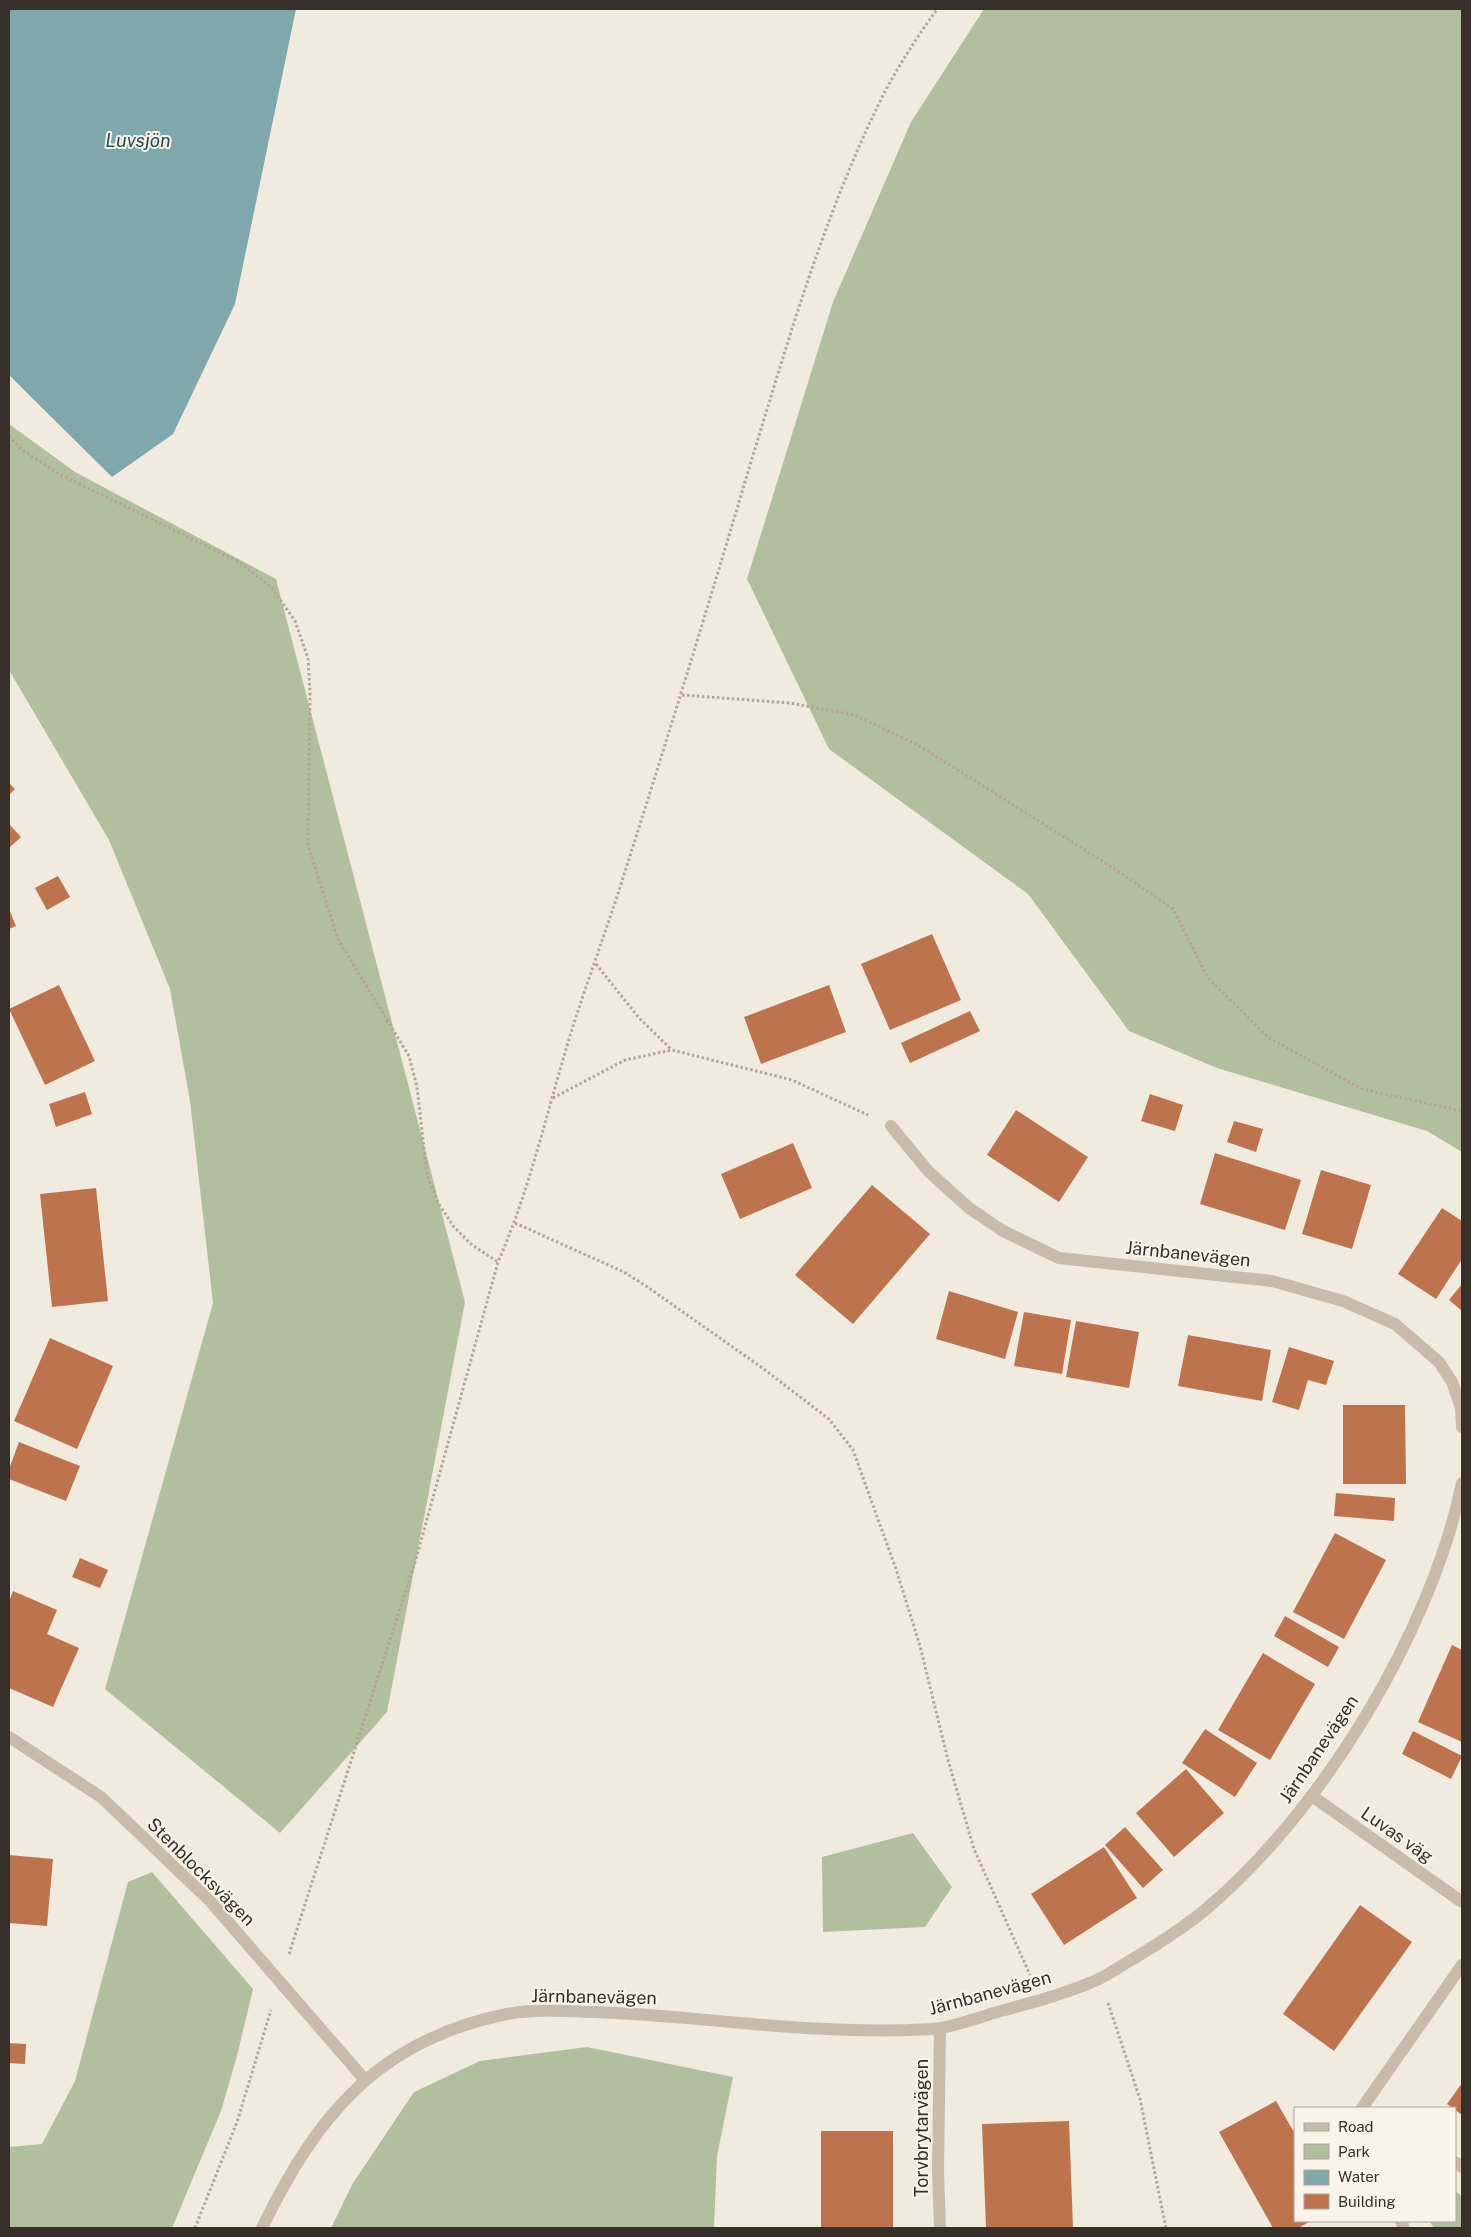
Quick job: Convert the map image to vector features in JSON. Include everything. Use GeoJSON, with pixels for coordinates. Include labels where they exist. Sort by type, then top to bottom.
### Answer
{"type":"FeatureCollection","features":[{"type":"Feature","properties":{"kind":"street","name":"Järnbanevägen"},"geometry":{"type":"LineString","coordinates":[[891,1126],[929,1172],[968,1208],[1003,1231],[1059,1258],[1272,1281],[1344,1301],[1395,1324],[1439,1362],[1452,1382],[1460,1408],[1462,1428]]}},
{"type":"Feature","properties":{"kind":"street","name":"Järnbanevägen"},"geometry":{"type":"LineString","coordinates":[[262,2228],[296,2166],[322,2124],[365,2080],[424,2040],[510,2014],[564,2011],[626,2013],[771,2026],[870,2031],[940,2028],[1041,1999],[1099,1979],[1159,1943],[1205,1910],[1254,1864],[1312,1796],[1360,1724],[1404,1647],[1432,1584],[1454,1524],[1462,1483]]}},
{"type":"Feature","properties":{"kind":"street","name":"Stenblocksvägen"},"geometry":{"type":"LineString","coordinates":[[9,1737],[101,1797],[210,1900],[365,2080]]}},
{"type":"Feature","properties":{"kind":"street","name":"Luvas väg"},"geometry":{"type":"LineString","coordinates":[[1312,1796],[1462,1902]]}},
{"type":"Feature","properties":{"kind":"street"},"geometry":{"type":"LineString","coordinates":[[1366,2107],[1462,1965]]}},
{"type":"Feature","properties":{"kind":"street","name":"Torvbrytarvägen"},"geometry":{"type":"LineString","coordinates":[[940,2028],[938,2170],[940,2228]]}},
{"type":"Feature","properties":{"kind":"path"},"geometry":{"type":"LineString","coordinates":[[195,2228],[237,2122],[416,1559],[498,1262],[515,1223],[575,1020],[681,695],[790,332],[820,245],[873,115],[914,42],[936,9]]}},
{"type":"Feature","properties":{"kind":"path"},"geometry":{"type":"LineString","coordinates":[[9,436],[22,449],[59,474],[239,562],[272,588],[295,621],[308,658],[310,693],[308,845],[338,940],[409,1056],[417,1087],[427,1175],[437,1201],[454,1227],[472,1245],[498,1262]]}},
{"type":"Feature","properties":{"kind":"path"},"geometry":{"type":"LineString","coordinates":[[681,695],[790,703],[854,715],[918,745],[1107,864],[1173,909],[1208,978],[1269,1038],[1362,1089],[1462,1111]]}},
{"type":"Feature","properties":{"kind":"path"},"geometry":{"type":"LineString","coordinates":[[595,963],[639,1018],[672,1050]]}},
{"type":"Feature","properties":{"kind":"path"},"geometry":{"type":"LineString","coordinates":[[552,1098],[625,1060],[672,1050],[792,1080],[891,1126]]}},
{"type":"Feature","properties":{"kind":"path"},"geometry":{"type":"LineString","coordinates":[[515,1223],[624,1272],[649,1288],[761,1367],[829,1419],[853,1450],[896,1569],[920,1646],[948,1760],[974,1849],[1041,1999]]}},
{"type":"Feature","properties":{"kind":"path"},"geometry":{"type":"LineString","coordinates":[[1099,1979],[1140,2099],[1166,2228]]}},
{"type":"Feature","properties":{"kind":"green space"},"geometry":{"type":"Polygon","coordinates":[[[984,9],[1462,9],[1462,1152],[1427,1131],[1217,1068],[1129,1031],[1028,894],[829,749],[747,579],[833,302],[911,122],[984,9]]]}},
{"type":"Feature","properties":{"kind":"green space"},"geometry":{"type":"Polygon","coordinates":[[[9,424],[75,472],[276,579],[465,1302],[387,1712],[280,1833],[105,1689],[213,1303],[190,1101],[170,989],[109,840],[9,670],[9,424]]]}},
{"type":"Feature","properties":{"kind":"green space"},"geometry":{"type":"Polygon","coordinates":[[[913,1833],[952,1887],[925,1927],[823,1932],[822,1857],[913,1833]]]}},
{"type":"Feature","properties":{"kind":"green space"},"geometry":{"type":"Polygon","coordinates":[[[152,1872],[253,1989],[237,2056],[221,2111],[172,2228],[9,2228],[9,2147],[42,2144],[75,2081],[128,1882],[152,1872]]]}},
{"type":"Feature","properties":{"kind":"green space"},"geometry":{"type":"Polygon","coordinates":[[[587,2047],[733,2077],[717,2156],[714,2228],[331,2228],[353,2183],[414,2092],[480,2061],[587,2047]]]}},
{"type":"Feature","properties":{"kind":"green space"},"geometry":{"type":"Polygon","coordinates":[[[1456,2192],[1462,2196],[1462,2228],[1434,2228],[1430,2222],[1456,2222],[1456,2192]]]}},
{"type":"Feature","properties":{"kind":"water","name":"Luvsjön"},"geometry":{"type":"Polygon","coordinates":[[[9,9],[296,9],[235,304],[173,434],[112,477],[9,375],[9,9]]]}},
{"type":"Feature","properties":{"kind":"building"},"geometry":{"type":"Polygon","coordinates":[[[9,783],[15,789],[9,795],[9,783]]]}},
{"type":"Feature","properties":{"kind":"building"},"geometry":{"type":"Polygon","coordinates":[[[9,824],[21,837],[9,848],[9,824]]]}},
{"type":"Feature","properties":{"kind":"building"},"geometry":{"type":"Polygon","coordinates":[[[58,876],[70,897],[47,910],[35,888],[58,876]]]}},
{"type":"Feature","properties":{"kind":"building"},"geometry":{"type":"Polygon","coordinates":[[[9,909],[16,926],[9,929],[9,909]]]}},
{"type":"Feature","properties":{"kind":"building"},"geometry":{"type":"Polygon","coordinates":[[[932,934],[961,1000],[890,1030],[861,964],[932,934]]]}},
{"type":"Feature","properties":{"kind":"building"},"geometry":{"type":"Polygon","coordinates":[[[59,985],[95,1061],[45,1085],[9,1009],[59,985]]]}},
{"type":"Feature","properties":{"kind":"building"},"geometry":{"type":"Polygon","coordinates":[[[829,985],[846,1032],[761,1064],[744,1017],[829,985]]]}},
{"type":"Feature","properties":{"kind":"building"},"geometry":{"type":"Polygon","coordinates":[[[970,1011],[980,1031],[910,1063],[901,1043],[970,1011]]]}},
{"type":"Feature","properties":{"kind":"building"},"geometry":{"type":"Polygon","coordinates":[[[85,1092],[92,1114],[56,1127],[49,1104],[85,1092]]]}},
{"type":"Feature","properties":{"kind":"building"},"geometry":{"type":"Polygon","coordinates":[[[1150,1094],[1183,1105],[1175,1131],[1141,1121],[1150,1094]]]}},
{"type":"Feature","properties":{"kind":"building"},"geometry":{"type":"Polygon","coordinates":[[[1016,1110],[1088,1157],[1059,1202],[987,1155],[1016,1110]]]}},
{"type":"Feature","properties":{"kind":"building"},"geometry":{"type":"Polygon","coordinates":[[[1234,1121],[1263,1129],[1256,1152],[1227,1142],[1234,1121]]]}},
{"type":"Feature","properties":{"kind":"building"},"geometry":{"type":"Polygon","coordinates":[[[793,1143],[812,1188],[740,1219],[721,1174],[793,1143]]]}},
{"type":"Feature","properties":{"kind":"building"},"geometry":{"type":"Polygon","coordinates":[[[1215,1153],[1301,1180],[1285,1230],[1200,1204],[1215,1153]]]}},
{"type":"Feature","properties":{"kind":"building"},"geometry":{"type":"Polygon","coordinates":[[[1321,1170],[1371,1185],[1352,1249],[1302,1234],[1321,1170]]]}},
{"type":"Feature","properties":{"kind":"building"},"geometry":{"type":"Polygon","coordinates":[[[872,1185],[930,1234],[853,1324],[795,1275],[872,1185]]]}},
{"type":"Feature","properties":{"kind":"building"},"geometry":{"type":"Polygon","coordinates":[[[96,1188],[108,1301],[52,1307],[40,1194],[96,1188]]]}},
{"type":"Feature","properties":{"kind":"building"},"geometry":{"type":"Polygon","coordinates":[[[1442,1208],[1462,1221],[1462,1259],[1436,1299],[1398,1274],[1442,1208]]]}},
{"type":"Feature","properties":{"kind":"building"},"geometry":{"type":"Polygon","coordinates":[[[1462,1284],[1462,1311],[1449,1300],[1462,1284]]]}},
{"type":"Feature","properties":{"kind":"building"},"geometry":{"type":"Polygon","coordinates":[[[949,1291],[1018,1312],[1005,1359],[936,1339],[949,1291]]]}},
{"type":"Feature","properties":{"kind":"building"},"geometry":{"type":"Polygon","coordinates":[[[1024,1312],[1071,1320],[1062,1374],[1014,1366],[1024,1312]]]}},
{"type":"Feature","properties":{"kind":"building"},"geometry":{"type":"Polygon","coordinates":[[[1076,1321],[1139,1332],[1129,1388],[1066,1377],[1076,1321]]]}},
{"type":"Feature","properties":{"kind":"building"},"geometry":{"type":"Polygon","coordinates":[[[1188,1335],[1271,1350],[1262,1401],[1178,1386],[1188,1335]]]}},
{"type":"Feature","properties":{"kind":"building"},"geometry":{"type":"Polygon","coordinates":[[[50,1338],[113,1366],[77,1449],[14,1421],[50,1338]]]}},
{"type":"Feature","properties":{"kind":"building"},"geometry":{"type":"Polygon","coordinates":[[[1289,1347],[1334,1361],[1326,1385],[1308,1380],[1299,1410],[1272,1402],[1289,1347]]]}},
{"type":"Feature","properties":{"kind":"building"},"geometry":{"type":"Polygon","coordinates":[[[1343,1405],[1405,1405],[1406,1484],[1343,1484],[1343,1405]]]}},
{"type":"Feature","properties":{"kind":"building"},"geometry":{"type":"Polygon","coordinates":[[[19,1442],[80,1466],[66,1501],[9,1479],[9,1469],[19,1442]]]}},
{"type":"Feature","properties":{"kind":"building"},"geometry":{"type":"Polygon","coordinates":[[[1336,1493],[1395,1498],[1394,1521],[1334,1516],[1336,1493]]]}},
{"type":"Feature","properties":{"kind":"building"},"geometry":{"type":"Polygon","coordinates":[[[1335,1533],[1386,1560],[1344,1639],[1293,1612],[1335,1533]]]}},
{"type":"Feature","properties":{"kind":"building"},"geometry":{"type":"Polygon","coordinates":[[[80,1558],[108,1570],[100,1588],[72,1577],[80,1558]]]}},
{"type":"Feature","properties":{"kind":"building"},"geometry":{"type":"Polygon","coordinates":[[[13,1591],[57,1610],[47,1634],[79,1648],[53,1707],[9,1688],[9,1602],[13,1591]]]}},
{"type":"Feature","properties":{"kind":"building"},"geometry":{"type":"Polygon","coordinates":[[[1285,1616],[1339,1647],[1328,1667],[1274,1636],[1285,1616]]]}},
{"type":"Feature","properties":{"kind":"building"},"geometry":{"type":"Polygon","coordinates":[[[1452,1645],[1462,1650],[1462,1742],[1418,1722],[1452,1645]]]}},
{"type":"Feature","properties":{"kind":"building"},"geometry":{"type":"Polygon","coordinates":[[[1263,1653],[1315,1684],[1270,1760],[1218,1730],[1263,1653]]]}},
{"type":"Feature","properties":{"kind":"building"},"geometry":{"type":"Polygon","coordinates":[[[1205,1729],[1257,1763],[1235,1797],[1182,1763],[1205,1729]]]}},
{"type":"Feature","properties":{"kind":"building"},"geometry":{"type":"Polygon","coordinates":[[[1413,1731],[1462,1756],[1451,1779],[1402,1754],[1413,1731]]]}},
{"type":"Feature","properties":{"kind":"building"},"geometry":{"type":"Polygon","coordinates":[[[1186,1769],[1224,1813],[1174,1857],[1136,1813],[1186,1769]]]}},
{"type":"Feature","properties":{"kind":"building"},"geometry":{"type":"Polygon","coordinates":[[[1125,1827],[1163,1870],[1143,1888],[1105,1845],[1125,1827]]]}},
{"type":"Feature","properties":{"kind":"building"},"geometry":{"type":"Polygon","coordinates":[[[1104,1847],[1137,1898],[1064,1945],[1031,1894],[1104,1847]]]}},
{"type":"Feature","properties":{"kind":"building"},"geometry":{"type":"Polygon","coordinates":[[[9,1855],[53,1859],[47,1926],[9,1923],[9,1855]]]}},
{"type":"Feature","properties":{"kind":"building"},"geometry":{"type":"Polygon","coordinates":[[[1360,1905],[1412,1942],[1334,2051],[1283,2014],[1360,1905]]]}},
{"type":"Feature","properties":{"kind":"building"},"geometry":{"type":"Polygon","coordinates":[[[9,2043],[26,2044],[25,2064],[9,2063],[9,2043]]]}},
{"type":"Feature","properties":{"kind":"building"},"geometry":{"type":"Polygon","coordinates":[[[1462,2083],[1462,2115],[1456,2111],[1456,2107],[1451,2107],[1447,2104],[1462,2083]]]}},
{"type":"Feature","properties":{"kind":"building"},"geometry":{"type":"Polygon","coordinates":[[[1276,2101],[1294,2132],[1294,2222],[1309,2222],[1298,2228],[1273,2228],[1219,2132],[1276,2101]]]}},
{"type":"Feature","properties":{"kind":"building"},"geometry":{"type":"Polygon","coordinates":[[[1069,2121],[1073,2228],[986,2228],[982,2124],[1069,2121]]]}},
{"type":"Feature","properties":{"kind":"building"},"geometry":{"type":"Polygon","coordinates":[[[821,2131],[893,2131],[893,2228],[821,2228],[821,2131]]]}}]}
